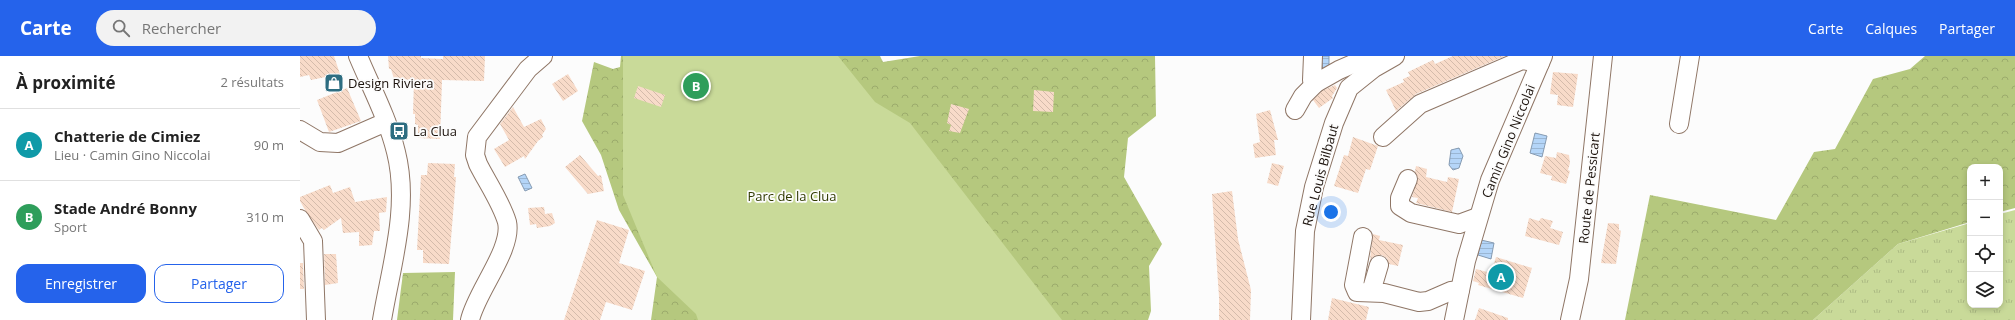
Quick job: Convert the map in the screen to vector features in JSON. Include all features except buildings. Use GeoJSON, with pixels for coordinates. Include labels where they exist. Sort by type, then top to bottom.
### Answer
{"type":"FeatureCollection","features":[{"type":"Feature","properties":{"kind":"street"},"geometry":{"type":"LineString","coordinates":[[358,56],[386,122],[397,158],[400,206],[396,244],[382,320]]}},
{"type":"Feature","properties":{"kind":"street"},"geometry":{"type":"LineString","coordinates":[[470,320],[480,295],[501,255],[506,238],[507,224],[478,164],[476,155],[477,137],[528,69],[543,56]]}},
{"type":"Feature","properties":{"kind":"street"},"geometry":{"type":"LineString","coordinates":[[1313,56],[1312,80],[1316,83]]}},
{"type":"Feature","properties":{"kind":"street"},"geometry":{"type":"LineString","coordinates":[[1295,110],[1303,96],[1316,83],[1339,70],[1371,56]]}},
{"type":"Feature","properties":{"kind":"street","name":"Rue Louis Bilbaut"},"geometry":{"type":"LineString","coordinates":[[1301,320],[1305,231],[1314,187],[1334,123],[1349,88],[1374,68],[1395,56]]}},
{"type":"Feature","properties":{"kind":"street","name":"Route de Pessicart"},"geometry":{"type":"LineString","coordinates":[[1570,320],[1580,271],[1603,56]]}},
{"type":"Feature","properties":{"kind":"street"},"geometry":{"type":"LineString","coordinates":[[1679,124],[1690,56]]}},
{"type":"Feature","properties":{"kind":"street"},"geometry":{"type":"LineString","coordinates":[[1382,137],[1420,104],[1522,60],[1542,59]]}},
{"type":"Feature","properties":{"kind":"street","name":"Camin Gino Niccolai"},"geometry":{"type":"LineString","coordinates":[[1454,320],[1466,261],[1490,180],[1542,59]]}},
{"type":"Feature","properties":{"kind":"street"},"geometry":{"type":"LineString","coordinates":[[300,130],[320,142],[338,142],[386,122]]}},
{"type":"Feature","properties":{"kind":"street"},"geometry":{"type":"LineString","coordinates":[[1408,179],[1400,198],[1400,206],[1411,213],[1459,224],[1478,217]]}},
{"type":"Feature","properties":{"kind":"street"},"geometry":{"type":"LineString","coordinates":[[300,219],[313,241],[316,320]]}},
{"type":"Feature","properties":{"kind":"street"},"geometry":{"type":"LineString","coordinates":[[1363,237],[1354,285],[1357,292],[1384,293],[1419,302],[1428,301],[1451,291],[1460,290]]}},
{"type":"Feature","properties":{"kind":"street"},"geometry":{"type":"LineString","coordinates":[[1371,292],[1379,266]]}},
{"type":"Feature","properties":{"kind":"green space"},"geometry":{"type":"Polygon","coordinates":[[[621,56],[880,56],[883,62],[920,56],[1155,56],[1156,116],[1128,138],[1124,177],[1162,244],[1149,266],[1151,311],[1148,320],[651,320],[657,277],[619,210],[601,155],[582,121],[594,62],[613,69],[620,67],[621,56]]]}},
{"type":"Feature","properties":{"kind":"green space","name":"Parc de la Clua"},"geometry":{"type":"Polygon","coordinates":[[[623,56],[838,56],[875,102],[910,123],[1062,320],[698,320],[696,314],[657,277],[623,195],[623,56]]]}},
{"type":"Feature","properties":{"kind":"green space"},"geometry":{"type":"Polygon","coordinates":[[[1925,56],[2015,56],[2015,208],[2003,211],[2003,164],[1967,164],[1967,223],[1898,244],[1813,320],[1625,320],[1650,195],[1776,220],[1814,152],[1835,149],[1873,79],[1910,69],[1925,56]]]}},
{"type":"Feature","properties":{"kind":"green space"},"geometry":{"type":"Polygon","coordinates":[[[2015,210],[2015,320],[1813,320],[1898,244],[1967,224],[1967,308],[2003,308],[2003,213],[2015,210]]]}},
{"type":"Feature","properties":{"kind":"green space"},"geometry":{"type":"Polygon","coordinates":[[[455,272],[453,320],[397,320],[403,273],[455,272]]]}},
{"type":"Feature","properties":{"kind":"water"},"geometry":{"type":"Polygon","coordinates":[[[1321,56],[1329,56],[1329,71],[1323,71],[1321,56]]]}},
{"type":"Feature","properties":{"kind":"water"},"geometry":{"type":"Polygon","coordinates":[[[1535,133],[1547,136],[1542,157],[1530,153],[1535,133]]]}},
{"type":"Feature","properties":{"kind":"water"},"geometry":{"type":"Polygon","coordinates":[[[1459,148],[1463,156],[1459,168],[1453,170],[1449,165],[1451,150],[1459,148]]]}},
{"type":"Feature","properties":{"kind":"water"},"geometry":{"type":"Polygon","coordinates":[[[525,174],[532,188],[525,191],[518,177],[525,174]]]}},
{"type":"Feature","properties":{"kind":"water"},"geometry":{"type":"Polygon","coordinates":[[[1481,240],[1494,243],[1491,259],[1478,255],[1481,240]]]}},
{"type":"Feature","properties":{"kind":"place","name":"Design Riviera"},"geometry":{"type":"Point","coordinates":[334,83]}},
{"type":"Feature","properties":{"kind":"place","name":"Stade André Bonny"},"geometry":{"type":"Point","coordinates":[696,86]}},
{"type":"Feature","properties":{"kind":"place","name":"La Clua"},"geometry":{"type":"Point","coordinates":[399,131]}},
{"type":"Feature","properties":{"kind":"place","name":"Chatterie de Cimiez"},"geometry":{"type":"Point","coordinates":[1501,277]}}]}
